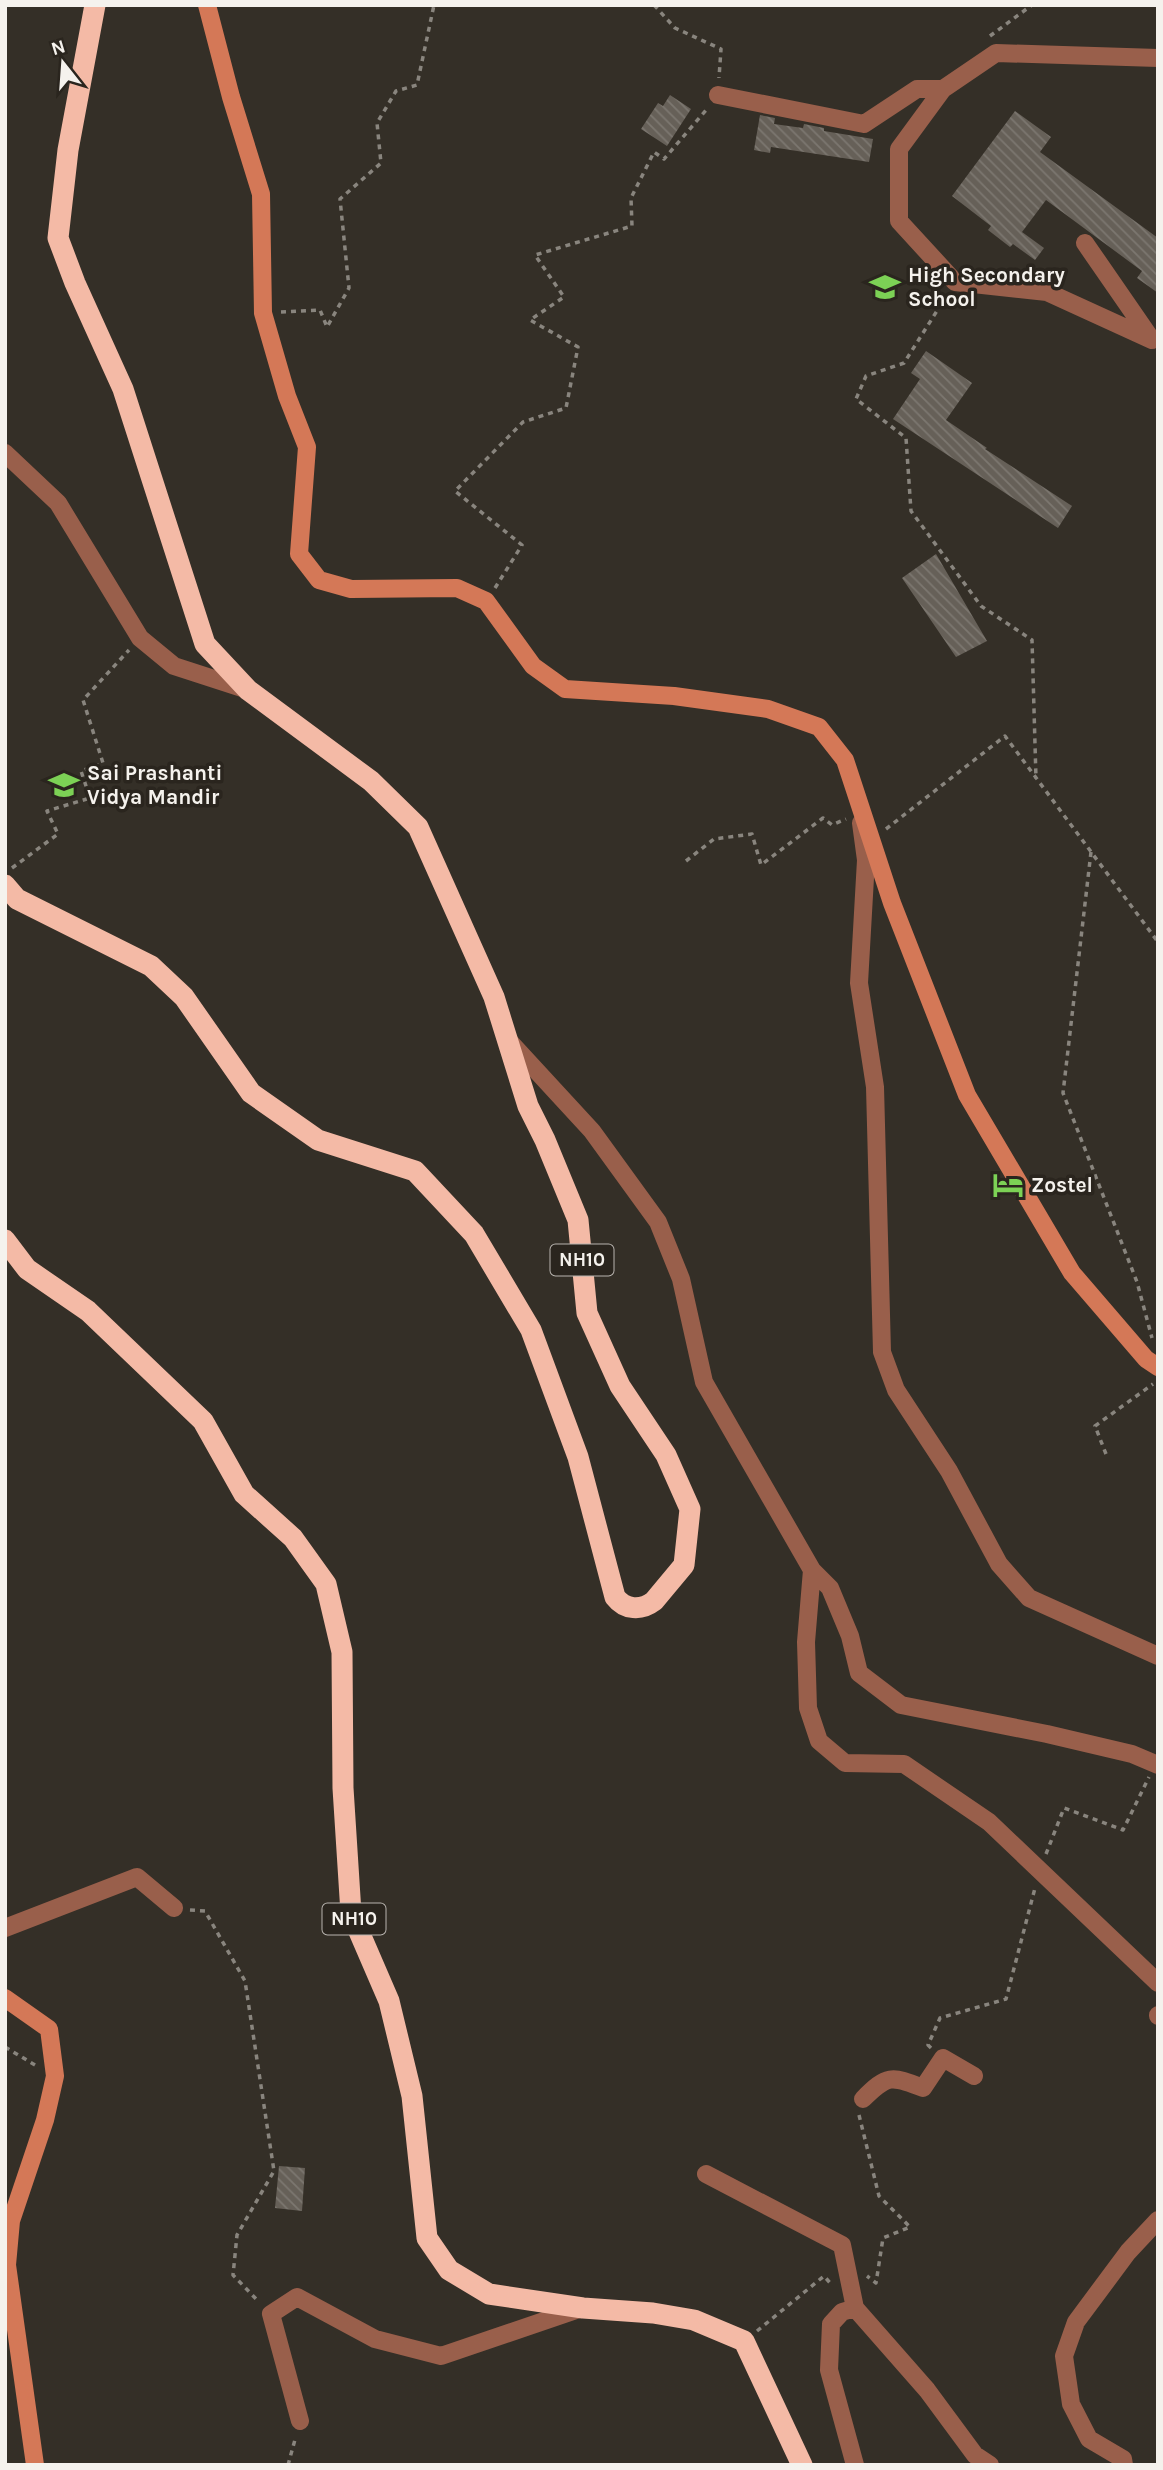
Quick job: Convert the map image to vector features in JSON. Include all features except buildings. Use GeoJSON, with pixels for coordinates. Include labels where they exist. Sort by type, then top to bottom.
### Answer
{"type":"FeatureCollection","features":[{"type":"Feature","properties":{"kind":"highway","name":"NH10"},"geometry":{"type":"LineString","coordinates":[[5,886],[17,899],[151,966],[184,997],[251,1093],[318,1140],[415,1171],[474,1234],[531,1331],[578,1457],[615,1597],[629,1607],[648,1605],[684,1565],[690,1509],[666,1455],[620,1386],[586,1313],[578,1220],[528,1106],[494,997],[418,827],[371,781],[248,690],[205,644],[123,389],[75,283],[58,238],[68,150],[95,5]]}},
{"type":"Feature","properties":{"kind":"highway","name":"NH10"},"geometry":{"type":"LineString","coordinates":[[5,1240],[27,1269],[88,1311],[204,1421],[244,1494],[293,1538],[326,1584],[342,1652],[343,1787],[351,1913],[389,2001],[412,2096],[428,2238],[450,2270],[489,2294],[583,2308],[694,2319],[744,2341]]}},
{"type":"Feature","properties":{"kind":"highway"},"geometry":{"type":"LineString","coordinates":[[744,2341],[802,2465]]}},
{"type":"Feature","properties":{"kind":"main road"},"geometry":{"type":"LineString","coordinates":[[207,5],[261,194],[263,313],[287,396],[307,447],[299,554],[319,580],[351,589],[457,588],[486,601],[533,666],[565,689],[674,696],[768,709],[819,727],[845,760],[892,903],[967,1095],[1072,1273],[1146,1359],[1158,1367]]}},
{"type":"Feature","properties":{"kind":"main road"},"geometry":{"type":"LineString","coordinates":[[5,1998],[49,2029],[55,2076],[45,2120],[11,2221],[7,2265],[35,2465]]}},
{"type":"Feature","properties":{"kind":"street"},"geometry":{"type":"LineString","coordinates":[[1155,344],[1047,292],[956,282],[899,221],[899,149],[943,89],[996,53],[1158,58]]}},
{"type":"Feature","properties":{"kind":"street"},"geometry":{"type":"LineString","coordinates":[[718,95],[864,124],[917,89],[943,89]]}},
{"type":"Feature","properties":{"kind":"street"},"geometry":{"type":"LineString","coordinates":[[1085,243],[1155,344]]}},
{"type":"Feature","properties":{"kind":"street"},"geometry":{"type":"LineString","coordinates":[[5,453],[58,503],[140,638],[174,666],[248,690]]}},
{"type":"Feature","properties":{"kind":"street"},"geometry":{"type":"LineString","coordinates":[[855,785],[866,860],[859,983],[875,1087],[882,1352],[895,1390],[949,1471],[999,1564],[1029,1598],[1158,1657]]}},
{"type":"Feature","properties":{"kind":"street"},"geometry":{"type":"LineString","coordinates":[[507,1039],[592,1131],[658,1222],[681,1279],[704,1382],[812,1570],[830,1588],[850,1636],[859,1673],[901,1705],[1047,1734],[1132,1754],[1157,1764]]}},
{"type":"Feature","properties":{"kind":"street"},"geometry":{"type":"LineString","coordinates":[[812,1570],[806,1642],[808,1708],[819,1741],[845,1762],[904,1764],[989,1822],[1158,1983]]}},
{"type":"Feature","properties":{"kind":"street"},"geometry":{"type":"LineString","coordinates":[[5,1928],[136,1877],[174,1908]]}},
{"type":"Feature","properties":{"kind":"street"},"geometry":{"type":"LineString","coordinates":[[863,2099],[881,2082],[899,2079],[923,2088],[943,2058],[974,2076]]}},
{"type":"Feature","properties":{"kind":"street"},"geometry":{"type":"LineString","coordinates":[[706,2174],[842,2245],[855,2308],[927,2390],[975,2455],[990,2465]]}},
{"type":"Feature","properties":{"kind":"street"},"geometry":{"type":"LineString","coordinates":[[1124,2465],[1123,2459],[1089,2439],[1071,2404],[1064,2356],[1076,2322],[1128,2252],[1158,2220]]}},
{"type":"Feature","properties":{"kind":"street"},"geometry":{"type":"LineString","coordinates":[[300,2421],[271,2314],[296,2297],[375,2339],[441,2356],[583,2308]]}},
{"type":"Feature","properties":{"kind":"street"},"geometry":{"type":"LineString","coordinates":[[855,2308],[842,2312],[831,2324],[829,2370],[855,2465]]}},
{"type":"Feature","properties":{"kind":"path"},"geometry":{"type":"LineString","coordinates":[[263,313],[320,310],[327,327],[344,298],[349,288],[340,199],[381,163],[377,124],[396,90],[417,85],[434,5]]}},
{"type":"Feature","properties":{"kind":"path"},"geometry":{"type":"LineString","coordinates":[[486,601],[522,545],[455,491],[523,422],[566,408],[579,347],[530,320],[564,297],[535,255],[632,226],[631,198],[654,152],[664,159],[718,95],[721,48],[675,29],[654,5]]}},
{"type":"Feature","properties":{"kind":"path"},"geometry":{"type":"LineString","coordinates":[[956,282],[904,363],[866,376],[856,399],[906,438],[911,511],[981,606],[1032,640],[1037,779]]}},
{"type":"Feature","properties":{"kind":"path"},"geometry":{"type":"LineString","coordinates":[[5,873],[58,834],[47,811],[90,798],[81,771],[103,763],[83,699],[140,638]]}},
{"type":"Feature","properties":{"kind":"path"},"geometry":{"type":"LineString","coordinates":[[873,840],[1005,736],[1158,942]]}},
{"type":"Feature","properties":{"kind":"path"},"geometry":{"type":"LineString","coordinates":[[686,861],[713,839],[752,834],[761,865],[823,818],[832,825],[846,819],[855,785]]}},
{"type":"Feature","properties":{"kind":"path"},"geometry":{"type":"LineString","coordinates":[[1091,852],[1063,1093],[1138,1282],[1152,1340]]}},
{"type":"Feature","properties":{"kind":"path"},"geometry":{"type":"LineString","coordinates":[[1149,1329],[1158,1328]]}},
{"type":"Feature","properties":{"kind":"path"},"geometry":{"type":"LineString","coordinates":[[1106,1454],[1095,1426],[1158,1381]]}},
{"type":"Feature","properties":{"kind":"path"},"geometry":{"type":"LineString","coordinates":[[943,2058],[928,2045],[940,2018],[1006,1999],[1040,1871],[1064,1808],[1123,1830],[1157,1764]]}},
{"type":"Feature","properties":{"kind":"path"},"geometry":{"type":"LineString","coordinates":[[174,1908],[205,1911],[246,1981],[274,2171],[237,2235],[233,2275],[271,2314]]}},
{"type":"Feature","properties":{"kind":"path"},"geometry":{"type":"LineString","coordinates":[[5,2048],[55,2076]]}},
{"type":"Feature","properties":{"kind":"path"},"geometry":{"type":"LineString","coordinates":[[844,2257],[876,2283],[883,2238],[910,2227],[878,2196],[858,2108],[863,2099]]}},
{"type":"Feature","properties":{"kind":"path"},"geometry":{"type":"LineString","coordinates":[[744,2341],[824,2276],[855,2308]]}},
{"type":"Feature","properties":{"kind":"path"},"geometry":{"type":"LineString","coordinates":[[288,2465],[300,2421]]}},
{"type":"Feature","properties":{"kind":"place","name":"High Secondary School"},"geometry":{"type":"Point","coordinates":[885,287]}},
{"type":"Feature","properties":{"kind":"place","name":"Sai Prashanti Vidya Mandir"},"geometry":{"type":"Point","coordinates":[64,785]}},
{"type":"Feature","properties":{"kind":"place","name":"Zostel"},"geometry":{"type":"Point","coordinates":[1008,1185]}}]}
